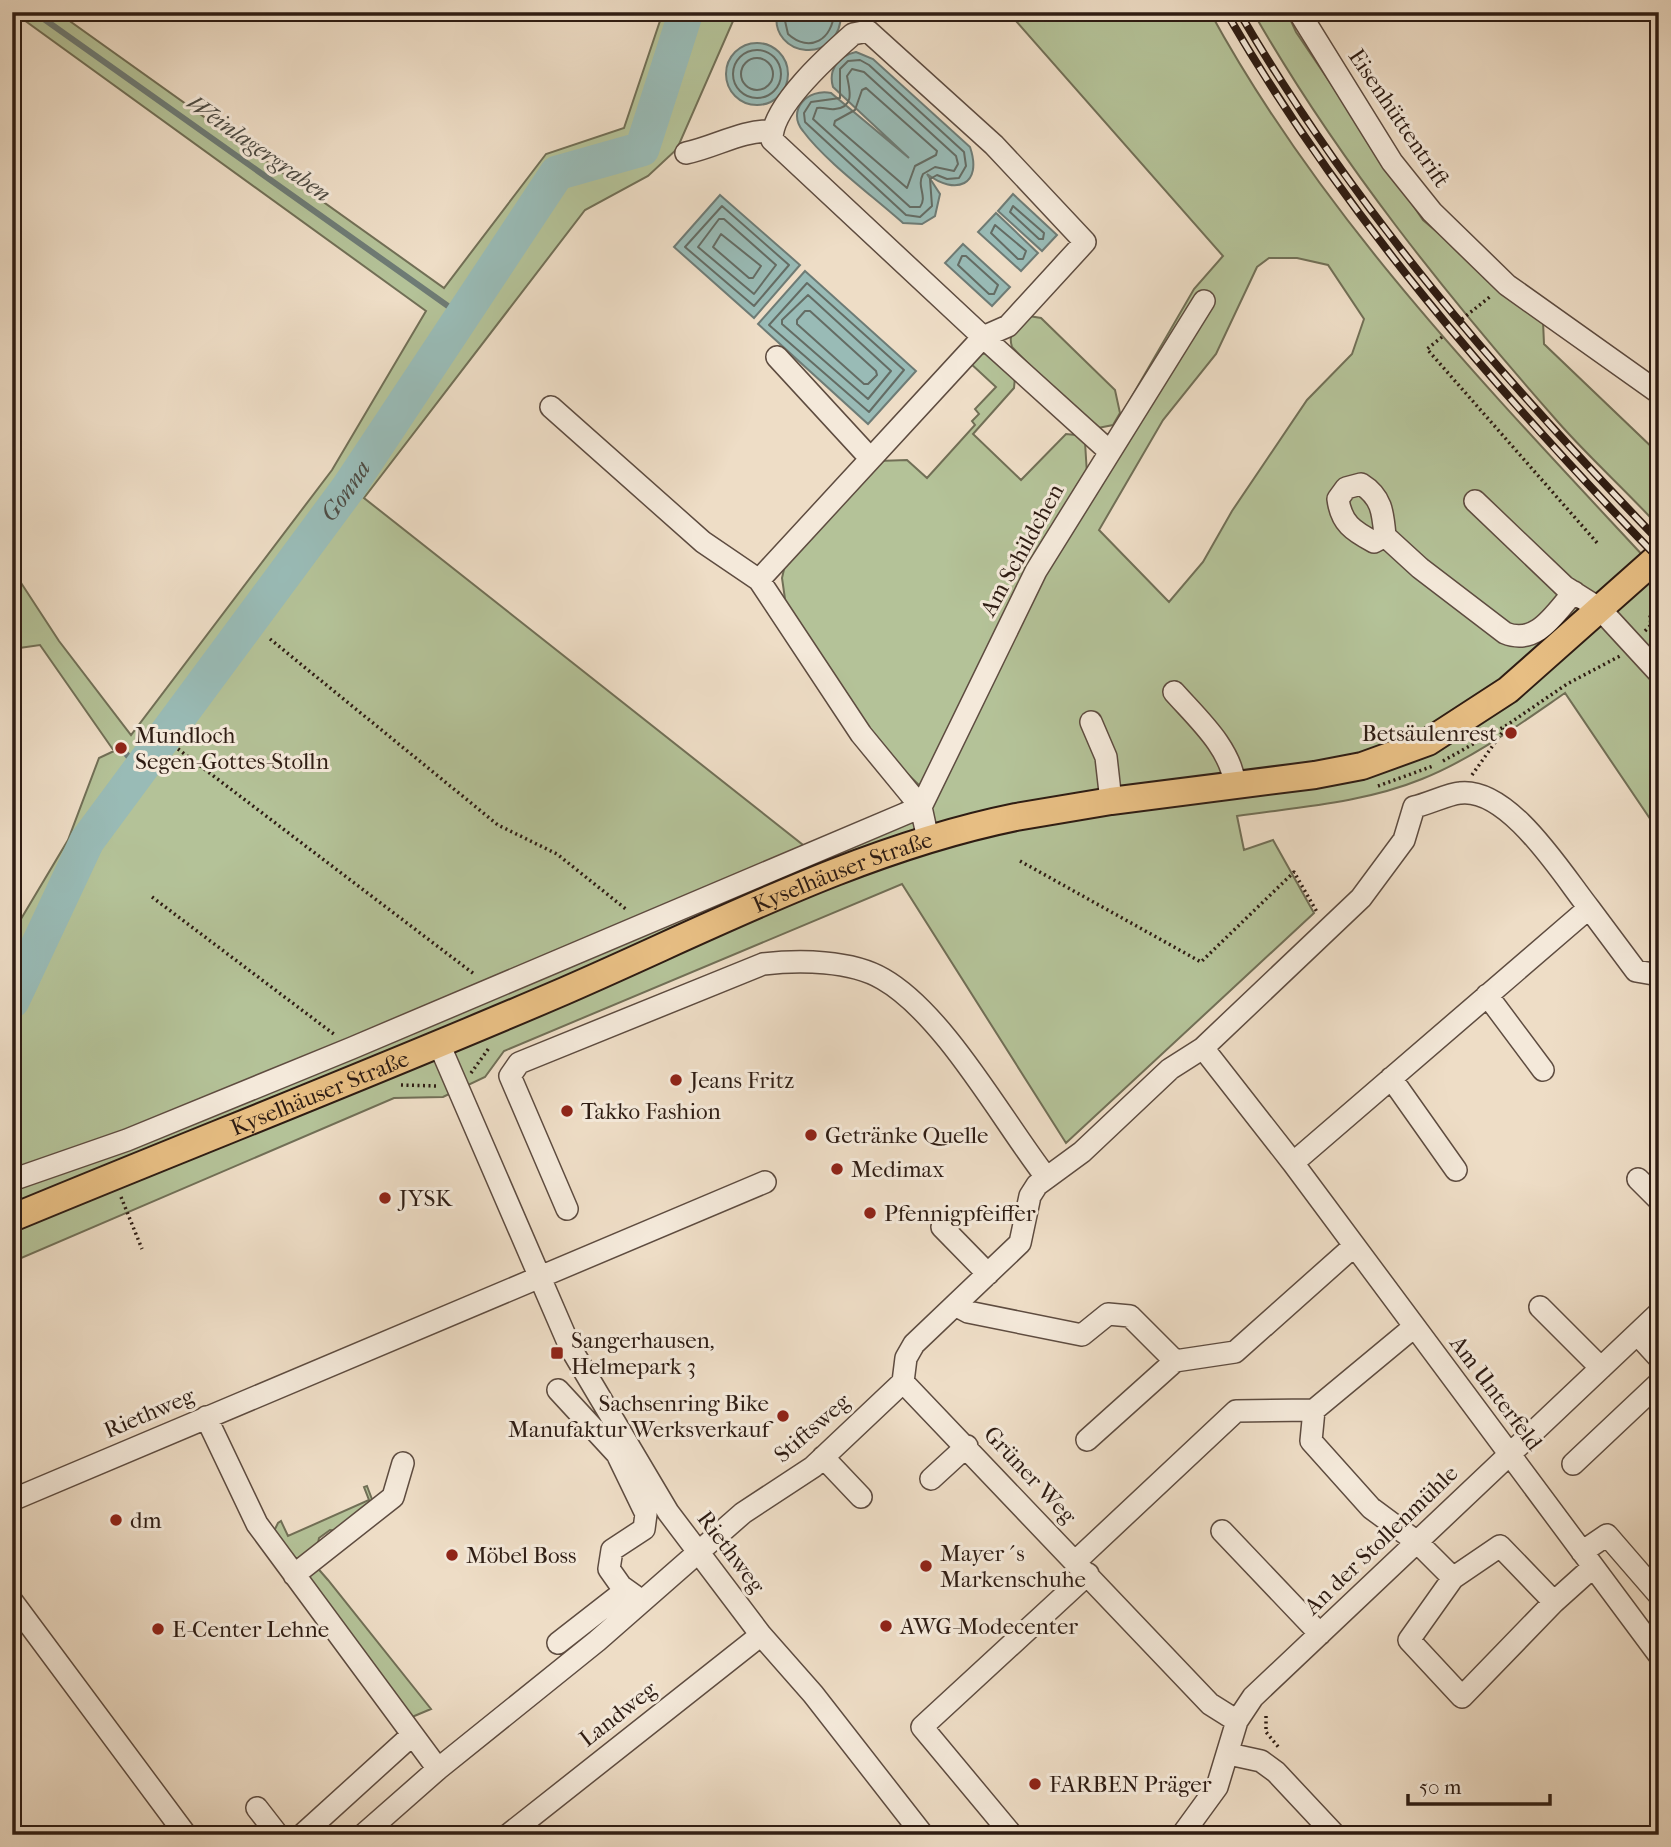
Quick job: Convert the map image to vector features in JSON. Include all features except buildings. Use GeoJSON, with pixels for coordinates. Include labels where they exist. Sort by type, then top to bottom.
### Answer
{"type":"FeatureCollection","features":[{"type":"Feature","properties":{"kind":"main road","name":"Kyselhäuser Straße"},"geometry":{"type":"LineString","coordinates":[[12,1218],[433,1046],[851,866],[928,839],[986,823],[1111,801],[1362,766],[1428,742],[1508,690],[1659,556]]}},
{"type":"Feature","properties":{"kind":"street","name":"Eisenhüttentrift"},"geometry":{"type":"LineString","coordinates":[[1301,16],[1392,162],[1432,212],[1507,285],[1659,393]]}},
{"type":"Feature","properties":{"kind":"street"},"geometry":{"type":"LineString","coordinates":[[759,580],[983,337],[1007,326],[1085,242],[994,145],[868,31],[853,34],[780,111],[771,131],[772,140],[781,151],[983,337],[1109,451]]}},
{"type":"Feature","properties":{"kind":"street"},"geometry":{"type":"LineString","coordinates":[[686,153],[707,149],[757,131],[771,131]]}},
{"type":"Feature","properties":{"kind":"street","name":"Am Schildchen"},"geometry":{"type":"LineString","coordinates":[[921,807],[1036,571],[1204,301]]}},
{"type":"Feature","properties":{"kind":"street"},"geometry":{"type":"LineString","coordinates":[[777,357],[870,458]]}},
{"type":"Feature","properties":{"kind":"street"},"geometry":{"type":"LineString","coordinates":[[551,407],[703,542],[759,580],[861,734],[921,807],[928,839]]}},
{"type":"Feature","properties":{"kind":"street"},"geometry":{"type":"LineString","coordinates":[[1475,501],[1565,587],[1600,609],[1659,673]]}},
{"type":"Feature","properties":{"kind":"street"},"geometry":{"type":"LineString","coordinates":[[1385,536],[1430,576],[1505,633],[1518,638],[1531,636],[1544,626],[1574,592]]}},
{"type":"Feature","properties":{"kind":"street"},"geometry":{"type":"LineString","coordinates":[[1174,692],[1223,751],[1233,771],[1235,785]]}},
{"type":"Feature","properties":{"kind":"street"},"geometry":{"type":"LineString","coordinates":[[1091,722],[1106,757],[1111,801]]}},
{"type":"Feature","properties":{"kind":"street"},"geometry":{"type":"LineString","coordinates":[[903,1382],[908,1351],[1020,1244],[1030,1196],[1046,1177],[1082,1152],[1170,1069],[1203,1048],[1361,898],[1404,840],[1414,807],[1460,793],[1485,795],[1506,808],[1532,836],[1636,971],[1659,975]]}},
{"type":"Feature","properties":{"kind":"street"},"geometry":{"type":"LineString","coordinates":[[12,1180],[127,1140],[352,1048],[921,807]]}},
{"type":"Feature","properties":{"kind":"street"},"geometry":{"type":"LineString","coordinates":[[1293,1163],[1589,908]]}},
{"type":"Feature","properties":{"kind":"street"},"geometry":{"type":"LineString","coordinates":[[645,924],[656,948]]}},
{"type":"Feature","properties":{"kind":"street"},"geometry":{"type":"LineString","coordinates":[[567,1209],[510,1076],[519,1063],[763,964],[802,960],[881,978],[912,999],[936,1026],[1046,1177]]}},
{"type":"Feature","properties":{"kind":"street"},"geometry":{"type":"LineString","coordinates":[[1487,995],[1543,1070]]}},
{"type":"Feature","properties":{"kind":"street","name":"Riethweg"},"geometry":{"type":"LineString","coordinates":[[416,1021],[433,1046],[574,1356],[623,1451],[761,1635],[813,1694],[923,1835]]}},
{"type":"Feature","properties":{"kind":"street","name":"Am Unterfeld"},"geometry":{"type":"LineString","coordinates":[[1203,1048],[1293,1163],[1659,1655]]}},
{"type":"Feature","properties":{"kind":"street"},"geometry":{"type":"LineString","coordinates":[[1391,1078],[1456,1170]]}},
{"type":"Feature","properties":{"kind":"street"},"geometry":{"type":"LineString","coordinates":[[1638,1179],[1659,1200]]}},
{"type":"Feature","properties":{"kind":"street","name":"Riethweg"},"geometry":{"type":"LineString","coordinates":[[12,1500],[765,1182]]}},
{"type":"Feature","properties":{"kind":"street"},"geometry":{"type":"LineString","coordinates":[[942,1227],[988,1274]]}},
{"type":"Feature","properties":{"kind":"street"},"geometry":{"type":"LineString","coordinates":[[1087,1440],[1175,1361],[1235,1352],[1354,1245]]}},
{"type":"Feature","properties":{"kind":"street"},"geometry":{"type":"LineString","coordinates":[[955,1305],[968,1312],[1082,1335],[1108,1314],[1130,1316],[1175,1361]]}},
{"type":"Feature","properties":{"kind":"street"},"geometry":{"type":"LineString","coordinates":[[1541,1307],[1601,1368]]}},
{"type":"Feature","properties":{"kind":"street","name":"An der Stollenmühle"},"geometry":{"type":"LineString","coordinates":[[1182,1835],[1217,1787],[1237,1721],[1253,1698],[1659,1313]]}},
{"type":"Feature","properties":{"kind":"street"},"geometry":{"type":"LineString","coordinates":[[1012,1835],[922,1727],[1236,1411],[1314,1410],[1415,1327]]}},
{"type":"Feature","properties":{"kind":"street"},"geometry":{"type":"LineString","coordinates":[[1637,1334],[1659,1358]]}},
{"type":"Feature","properties":{"kind":"street","name":"Grüner Weg"},"geometry":{"type":"LineString","coordinates":[[903,1382],[967,1446],[1210,1704],[1237,1721]]}},
{"type":"Feature","properties":{"kind":"street","name":"Stiftsweg"},"geometry":{"type":"LineString","coordinates":[[363,1835],[634,1596],[698,1552],[743,1513],[804,1474],[903,1382]]}},
{"type":"Feature","properties":{"kind":"street"},"geometry":{"type":"LineString","coordinates":[[1573,1464],[1659,1383]]}},
{"type":"Feature","properties":{"kind":"street"},"geometry":{"type":"LineString","coordinates":[[558,1390],[623,1451],[646,1514],[644,1529],[612,1550],[609,1569],[634,1596],[558,1643]]}},
{"type":"Feature","properties":{"kind":"street"},"geometry":{"type":"LineString","coordinates":[[1314,1410],[1311,1441],[1371,1508],[1417,1542],[1453,1578]]}},
{"type":"Feature","properties":{"kind":"street"},"geometry":{"type":"LineString","coordinates":[[206,1417],[245,1504],[411,1736],[438,1769]]}},
{"type":"Feature","properties":{"kind":"street"},"geometry":{"type":"LineString","coordinates":[[931,1479],[967,1446]]}},
{"type":"Feature","properties":{"kind":"street"},"geometry":{"type":"LineString","coordinates":[[823,1457],[861,1497]]}},
{"type":"Feature","properties":{"kind":"street"},"geometry":{"type":"LineString","coordinates":[[294,1575],[393,1497],[402,1463]]}},
{"type":"Feature","properties":{"kind":"street"},"geometry":{"type":"LineString","coordinates":[[1222,1531],[1320,1634]]}},
{"type":"Feature","properties":{"kind":"street"},"geometry":{"type":"LineString","coordinates":[[1554,1602],[1500,1546],[1453,1578],[1409,1640],[1462,1696],[1554,1602],[1607,1535],[1659,1595]]}},
{"type":"Feature","properties":{"kind":"street"},"geometry":{"type":"LineString","coordinates":[[13,1601],[186,1835]]}},
{"type":"Feature","properties":{"kind":"street","name":"Landweg"},"geometry":{"type":"LineString","coordinates":[[509,1835],[761,1635]]}},
{"type":"Feature","properties":{"kind":"street"},"geometry":{"type":"LineString","coordinates":[[302,1835],[411,1736]]}},
{"type":"Feature","properties":{"kind":"street"},"geometry":{"type":"LineString","coordinates":[[1229,1754],[1261,1761],[1276,1772],[1335,1835]]}},
{"type":"Feature","properties":{"kind":"street"},"geometry":{"type":"LineString","coordinates":[[257,1808],[278,1835]]}},
{"type":"Feature","properties":{"kind":"path"},"geometry":{"type":"LineString","coordinates":[[1462,319],[1507,285]]}},
{"type":"Feature","properties":{"kind":"path"},"geometry":{"type":"LineString","coordinates":[[1442,337],[1427,349],[1599,545]]}},
{"type":"Feature","properties":{"kind":"path"},"geometry":{"type":"LineString","coordinates":[[1659,596],[1650,617],[1651,625],[1659,632]]}},
{"type":"Feature","properties":{"kind":"path"},"geometry":{"type":"LineString","coordinates":[[1544,699],[1567,684],[1614,662],[1651,625]]}},
{"type":"Feature","properties":{"kind":"path"},"geometry":{"type":"LineString","coordinates":[[270,639],[498,825],[556,855],[645,924]]}},
{"type":"Feature","properties":{"kind":"path"},"geometry":{"type":"LineString","coordinates":[[1460,793],[1507,725]]}},
{"type":"Feature","properties":{"kind":"path"},"geometry":{"type":"LineString","coordinates":[[178,749],[492,988]]}},
{"type":"Feature","properties":{"kind":"path"},"geometry":{"type":"LineString","coordinates":[[1020,861],[1201,962],[1294,872],[1328,931]]}},
{"type":"Feature","properties":{"kind":"path"},"geometry":{"type":"LineString","coordinates":[[152,897],[352,1048]]}},
{"type":"Feature","properties":{"kind":"path"},"geometry":{"type":"LineString","coordinates":[[121,1197],[142,1249]]}},
{"type":"Feature","properties":{"kind":"green space"},"geometry":{"type":"Polygon","coordinates":[[[13,12],[57,12],[444,288],[546,154],[624,128],[663,12],[737,12],[677,149],[648,176],[585,210],[364,498],[807,848],[898,806],[921,787],[868,736],[786,606],[782,578],[785,565],[878,461],[907,460],[927,478],[975,425],[972,421],[979,414],[975,409],[996,387],[969,362],[977,355],[987,353],[1015,377],[1014,388],[973,434],[1021,480],[1066,434],[1076,435],[1085,442],[1087,474],[1194,289],[1223,256],[1008,12],[1210,12],[1256,90],[1306,164],[1360,236],[1476,374],[1659,573],[1659,832],[1565,693],[1477,751],[1422,779],[1354,799],[1237,816],[1244,850],[1273,840],[1314,913],[1066,1143],[902,884],[504,1051],[485,1077],[443,1097],[394,1098],[12,1262],[12,934],[68,840],[99,758],[114,751],[40,645],[12,649],[12,569],[59,641],[131,735],[332,470],[426,311],[13,12]],[[1269,258],[1257,267],[1216,354],[1163,420],[1099,530],[1169,602],[1203,562],[1232,511],[1307,400],[1352,354],[1364,319],[1328,265],[1297,258],[1269,258]]]}},
{"type":"Feature","properties":{"kind":"green space"},"geometry":{"type":"Polygon","coordinates":[[[1253,12],[1287,12],[1296,32],[1423,220],[1543,321],[1544,344],[1659,454],[1659,509],[1650,517],[1558,422],[1434,275],[1320,120],[1253,12]]]}},
{"type":"Feature","properties":{"kind":"green space"},"geometry":{"type":"Polygon","coordinates":[[[1029,316],[1041,318],[1115,390],[1120,413],[1113,425],[1093,429],[1012,347],[1012,333],[1029,316]]]}},
{"type":"Feature","properties":{"kind":"green space"},"geometry":{"type":"Polygon","coordinates":[[[367,1486],[373,1502],[342,1531],[330,1530],[319,1538],[317,1548],[297,1562],[274,1531],[278,1523],[281,1521],[288,1536],[369,1500],[364,1487],[367,1486]]]}},
{"type":"Feature","properties":{"kind":"green space"},"geometry":{"type":"Polygon","coordinates":[[[314,1564],[431,1709],[412,1717],[303,1573],[314,1564]]]}},
{"type":"Feature","properties":{"kind":"water"},"geometry":{"type":"Polygon","coordinates":[[[777,12],[841,13],[838,30],[830,42],[819,49],[806,50],[794,47],[784,39],[777,27],[777,12]]]}},
{"type":"Feature","properties":{"kind":"water"},"geometry":{"type":"Polygon","coordinates":[[[751,43],[763,43],[779,52],[786,62],[786,86],[779,96],[763,105],[751,105],[740,100],[731,91],[726,80],[726,68],[731,57],[740,48],[751,43]]]}},
{"type":"Feature","properties":{"kind":"water"},"geometry":{"type":"Polygon","coordinates":[[[856,52],[873,59],[970,147],[973,170],[964,183],[948,184],[927,174],[940,194],[935,216],[922,224],[903,223],[824,154],[798,123],[798,108],[802,102],[815,94],[831,93],[909,158],[833,87],[833,70],[839,60],[856,52]]]}},
{"type":"Feature","properties":{"kind":"water"},"geometry":{"type":"Polygon","coordinates":[[[1013,194],[1057,235],[1042,251],[998,211],[1013,194]]]}},
{"type":"Feature","properties":{"kind":"water"},"geometry":{"type":"Polygon","coordinates":[[[720,195],[800,265],[754,318],[674,247],[720,195]]]}},
{"type":"Feature","properties":{"kind":"water"},"geometry":{"type":"Polygon","coordinates":[[[996,213],[1038,253],[1021,271],[978,232],[996,213]]]}},
{"type":"Feature","properties":{"kind":"water"},"geometry":{"type":"Polygon","coordinates":[[[963,244],[1010,287],[992,306],[945,263],[963,244]]]}},
{"type":"Feature","properties":{"kind":"water"},"geometry":{"type":"Polygon","coordinates":[[[805,271],[916,371],[868,424],[758,324],[805,271]]]}},
{"type":"Feature","properties":{"kind":"waterway","name":"Weinlagergraben"},"geometry":{"type":"LineString","coordinates":[[34,12],[462,316]]}},
{"type":"Feature","properties":{"kind":"waterway","name":"Gonna"},"geometry":{"type":"LineString","coordinates":[[12,1001],[87,841],[349,487],[557,173],[642,149],[686,12]]}},
{"type":"Feature","properties":{"kind":"waterway"},"geometry":{"type":"LineString","coordinates":[[123,750],[141,772]]}},
{"type":"Feature","properties":{"kind":"railway"},"geometry":{"type":"LineString","coordinates":[[1226,12],[1321,160],[1426,299],[1539,431],[1659,559]]}},
{"type":"Feature","properties":{"kind":"railway"},"geometry":{"type":"LineString","coordinates":[[1239,12],[1331,155],[1433,289],[1543,417],[1659,541]]}},
{"type":"Feature","properties":{"kind":"place","name":"Betsäulenrest"},"geometry":{"type":"Point","coordinates":[1511,733]}},
{"type":"Feature","properties":{"kind":"place","name":"Mundloch Segen-Gottes-Stolln"},"geometry":{"type":"Point","coordinates":[121,748]}},
{"type":"Feature","properties":{"kind":"place","name":"Jeans Fritz"},"geometry":{"type":"Point","coordinates":[676,1080]}},
{"type":"Feature","properties":{"kind":"place","name":"Takko Fashion"},"geometry":{"type":"Point","coordinates":[567,1111]}},
{"type":"Feature","properties":{"kind":"place","name":"Getränke Quelle"},"geometry":{"type":"Point","coordinates":[811,1135]}},
{"type":"Feature","properties":{"kind":"place","name":"Medimax"},"geometry":{"type":"Point","coordinates":[837,1169]}},
{"type":"Feature","properties":{"kind":"place","name":"JYSK"},"geometry":{"type":"Point","coordinates":[385,1198]}},
{"type":"Feature","properties":{"kind":"place","name":"Pfennigpfeiffer"},"geometry":{"type":"Point","coordinates":[870,1213]}},
{"type":"Feature","properties":{"kind":"place","name":"Sangerhausen, Helmepark 3"},"geometry":{"type":"Point","coordinates":[557,1353]}},
{"type":"Feature","properties":{"kind":"place","name":"Sachsenring Bike Manufaktur Werksverkauf"},"geometry":{"type":"Point","coordinates":[783,1416]}},
{"type":"Feature","properties":{"kind":"place","name":"dm"},"geometry":{"type":"Point","coordinates":[116,1520]}},
{"type":"Feature","properties":{"kind":"place","name":"Möbel Boss"},"geometry":{"type":"Point","coordinates":[452,1555]}},
{"type":"Feature","properties":{"kind":"place","name":"Mayer´s Markenschuhe"},"geometry":{"type":"Point","coordinates":[926,1566]}},
{"type":"Feature","properties":{"kind":"place","name":"AWG-Modecenter"},"geometry":{"type":"Point","coordinates":[886,1626]}},
{"type":"Feature","properties":{"kind":"place","name":"E-Center Lehne"},"geometry":{"type":"Point","coordinates":[158,1629]}},
{"type":"Feature","properties":{"kind":"place","name":"FARBEN Präger"},"geometry":{"type":"Point","coordinates":[1035,1784]}}]}
